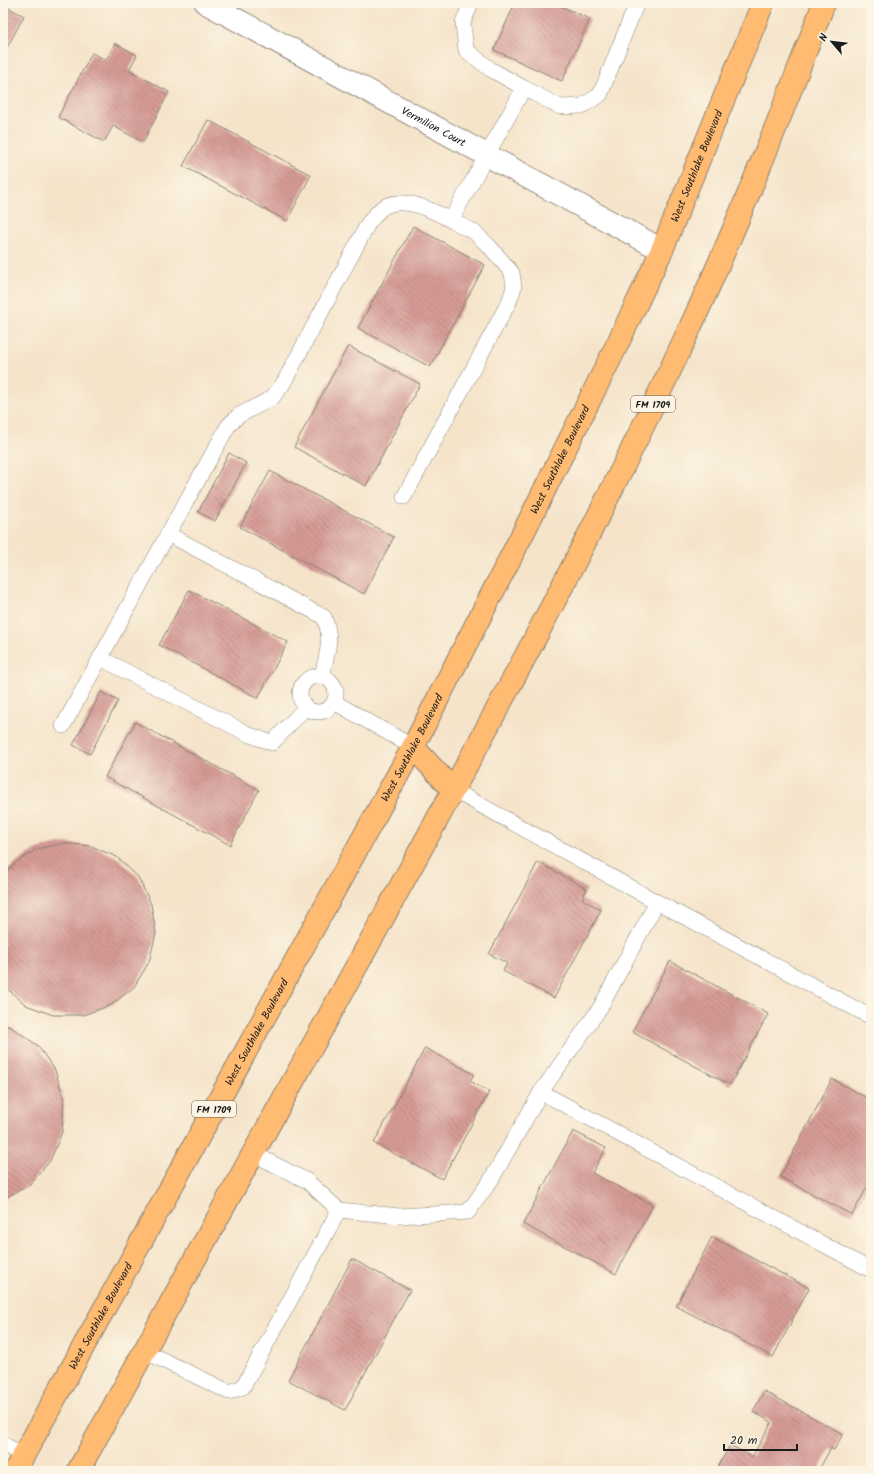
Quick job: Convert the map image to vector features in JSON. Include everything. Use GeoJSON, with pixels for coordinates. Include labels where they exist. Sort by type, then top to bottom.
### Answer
{"type":"FeatureCollection","features":[{"type":"Feature","properties":{"kind":"main road","name":"West Southlake Boulevard"},"geometry":{"type":"LineString","coordinates":[[20,1463],[412,747],[526,526],[615,349],[662,250],[763,3]]}},
{"type":"Feature","properties":{"kind":"main road","name":"FM 1709"},"geometry":{"type":"LineString","coordinates":[[78,1471],[453,790],[618,477],[681,347],[753,184],[824,3]]}},
{"type":"Feature","properties":{"kind":"main road"},"geometry":{"type":"LineString","coordinates":[[412,747],[453,790]]}},
{"type":"Feature","properties":{"kind":"street","name":"Vermilion Court"},"geometry":{"type":"LineString","coordinates":[[206,3],[662,250]]}},
{"type":"Feature","properties":{"kind":"lane"},"geometry":{"type":"LineString","coordinates":[[471,3],[463,23],[466,50],[490,70],[560,107],[582,106],[600,95],[637,3]]}},
{"type":"Feature","properties":{"kind":"lane"},"geometry":{"type":"LineString","coordinates":[[451,220],[524,88]]}},
{"type":"Feature","properties":{"kind":"lane"},"geometry":{"type":"LineString","coordinates":[[63,726],[228,426],[238,416],[272,398],[283,384],[369,222],[383,208],[401,203],[429,209],[474,232],[490,247],[512,272],[514,287],[509,302],[404,497]]}},
{"type":"Feature","properties":{"kind":"lane"},"geometry":{"type":"LineString","coordinates":[[168,534],[324,617],[330,629],[329,647],[322,676]]}},
{"type":"Feature","properties":{"kind":"lane"},"geometry":{"type":"LineString","coordinates":[[100,658],[250,735],[272,743],[306,707]]}},
{"type":"Feature","properties":{"kind":"lane"},"geometry":{"type":"LineString","coordinates":[[313,676],[322,676],[332,682],[336,691],[334,702],[326,710],[316,712],[306,707],[301,699],[300,690],[305,681],[313,676]]}},
{"type":"Feature","properties":{"kind":"lane"},"geometry":{"type":"LineString","coordinates":[[334,702],[412,747]]}},
{"type":"Feature","properties":{"kind":"lane"},"geometry":{"type":"LineString","coordinates":[[453,790],[871,1017]]}},
{"type":"Feature","properties":{"kind":"lane"},"geometry":{"type":"LineString","coordinates":[[252,1153],[307,1181],[339,1210],[399,1216],[468,1212],[491,1180],[541,1092],[600,1008],[657,902]]}},
{"type":"Feature","properties":{"kind":"lane"},"geometry":{"type":"LineString","coordinates":[[541,1092],[871,1270]]}},
{"type":"Feature","properties":{"kind":"lane"},"geometry":{"type":"LineString","coordinates":[[144,1351],[229,1392],[243,1387],[339,1210]]}},
{"type":"Feature","properties":{"kind":"lane"},"geometry":{"type":"LineString","coordinates":[[3,1444],[20,1463]]}},
{"type":"Feature","properties":{"kind":"building"},"geometry":{"type":"Polygon","coordinates":[[[515,3],[554,3],[590,19],[562,81],[494,50],[515,3]]]}},
{"type":"Feature","properties":{"kind":"building"},"geometry":{"type":"Polygon","coordinates":[[[3,5],[24,16],[3,55],[3,5]]]}},
{"type":"Feature","properties":{"kind":"building"},"geometry":{"type":"Polygon","coordinates":[[[115,43],[137,55],[129,70],[169,92],[143,142],[113,126],[104,142],[58,117],[92,53],[106,60],[115,43]]]}},
{"type":"Feature","properties":{"kind":"building"},"geometry":{"type":"Polygon","coordinates":[[[208,120],[311,175],[287,221],[183,166],[208,120]]]}},
{"type":"Feature","properties":{"kind":"building"},"geometry":{"type":"Polygon","coordinates":[[[413,226],[485,265],[430,367],[358,328],[413,226]]]}},
{"type":"Feature","properties":{"kind":"building"},"geometry":{"type":"Polygon","coordinates":[[[348,346],[420,384],[366,486],[294,447],[348,346]]]}},
{"type":"Feature","properties":{"kind":"building"},"geometry":{"type":"Polygon","coordinates":[[[229,453],[246,463],[215,521],[198,512],[229,453]]]}},
{"type":"Feature","properties":{"kind":"building"},"geometry":{"type":"Polygon","coordinates":[[[270,471],[394,537],[364,594],[240,527],[270,471]]]}},
{"type":"Feature","properties":{"kind":"building"},"geometry":{"type":"Polygon","coordinates":[[[189,590],[288,642],[258,698],[159,645],[189,590]]]}},
{"type":"Feature","properties":{"kind":"building"},"geometry":{"type":"Polygon","coordinates":[[[101,692],[118,701],[90,754],[73,745],[101,692]]]}},
{"type":"Feature","properties":{"kind":"building"},"geometry":{"type":"Polygon","coordinates":[[[135,722],[259,790],[230,845],[105,777],[135,722]]]}},
{"type":"Feature","properties":{"kind":"building"},"geometry":{"type":"Polygon","coordinates":[[[64,843],[91,846],[117,857],[138,877],[151,904],[156,933],[149,962],[134,987],[111,1005],[83,1015],[53,1015],[26,1005],[3,985],[3,876],[14,864],[37,849],[64,843]]]}},
{"type":"Feature","properties":{"kind":"building"},"geometry":{"type":"Polygon","coordinates":[[[538,862],[587,889],[582,899],[601,910],[554,998],[503,971],[507,963],[489,954],[538,862]]]}},
{"type":"Feature","properties":{"kind":"building"},"geometry":{"type":"Polygon","coordinates":[[[670,961],[768,1014],[730,1085],[632,1032],[670,961]]]}},
{"type":"Feature","properties":{"kind":"building"},"geometry":{"type":"Polygon","coordinates":[[[3,1025],[11,1027],[37,1045],[55,1070],[64,1100],[62,1132],[50,1161],[29,1185],[3,1199],[3,1025]]]}},
{"type":"Feature","properties":{"kind":"building"},"geometry":{"type":"Polygon","coordinates":[[[425,1048],[474,1074],[470,1081],[489,1092],[442,1179],[374,1143],[425,1048]]]}},
{"type":"Feature","properties":{"kind":"building"},"geometry":{"type":"Polygon","coordinates":[[[832,1079],[871,1100],[871,1180],[852,1215],[780,1177],[832,1079]]]}},
{"type":"Feature","properties":{"kind":"building"},"geometry":{"type":"Polygon","coordinates":[[[573,1131],[606,1148],[592,1173],[653,1205],[616,1274],[523,1224],[573,1131]]]}},
{"type":"Feature","properties":{"kind":"building"},"geometry":{"type":"Polygon","coordinates":[[[712,1237],[809,1288],[773,1357],[676,1306],[712,1237]]]}},
{"type":"Feature","properties":{"kind":"building"},"geometry":{"type":"Polygon","coordinates":[[[352,1259],[410,1290],[345,1410],[288,1380],[352,1259]]]}},
{"type":"Feature","properties":{"kind":"building"},"geometry":{"type":"Polygon","coordinates":[[[764,1391],[843,1434],[834,1450],[831,1448],[818,1471],[725,1471],[718,1467],[730,1445],[752,1457],[772,1422],[753,1412],[764,1391]]]}}]}
